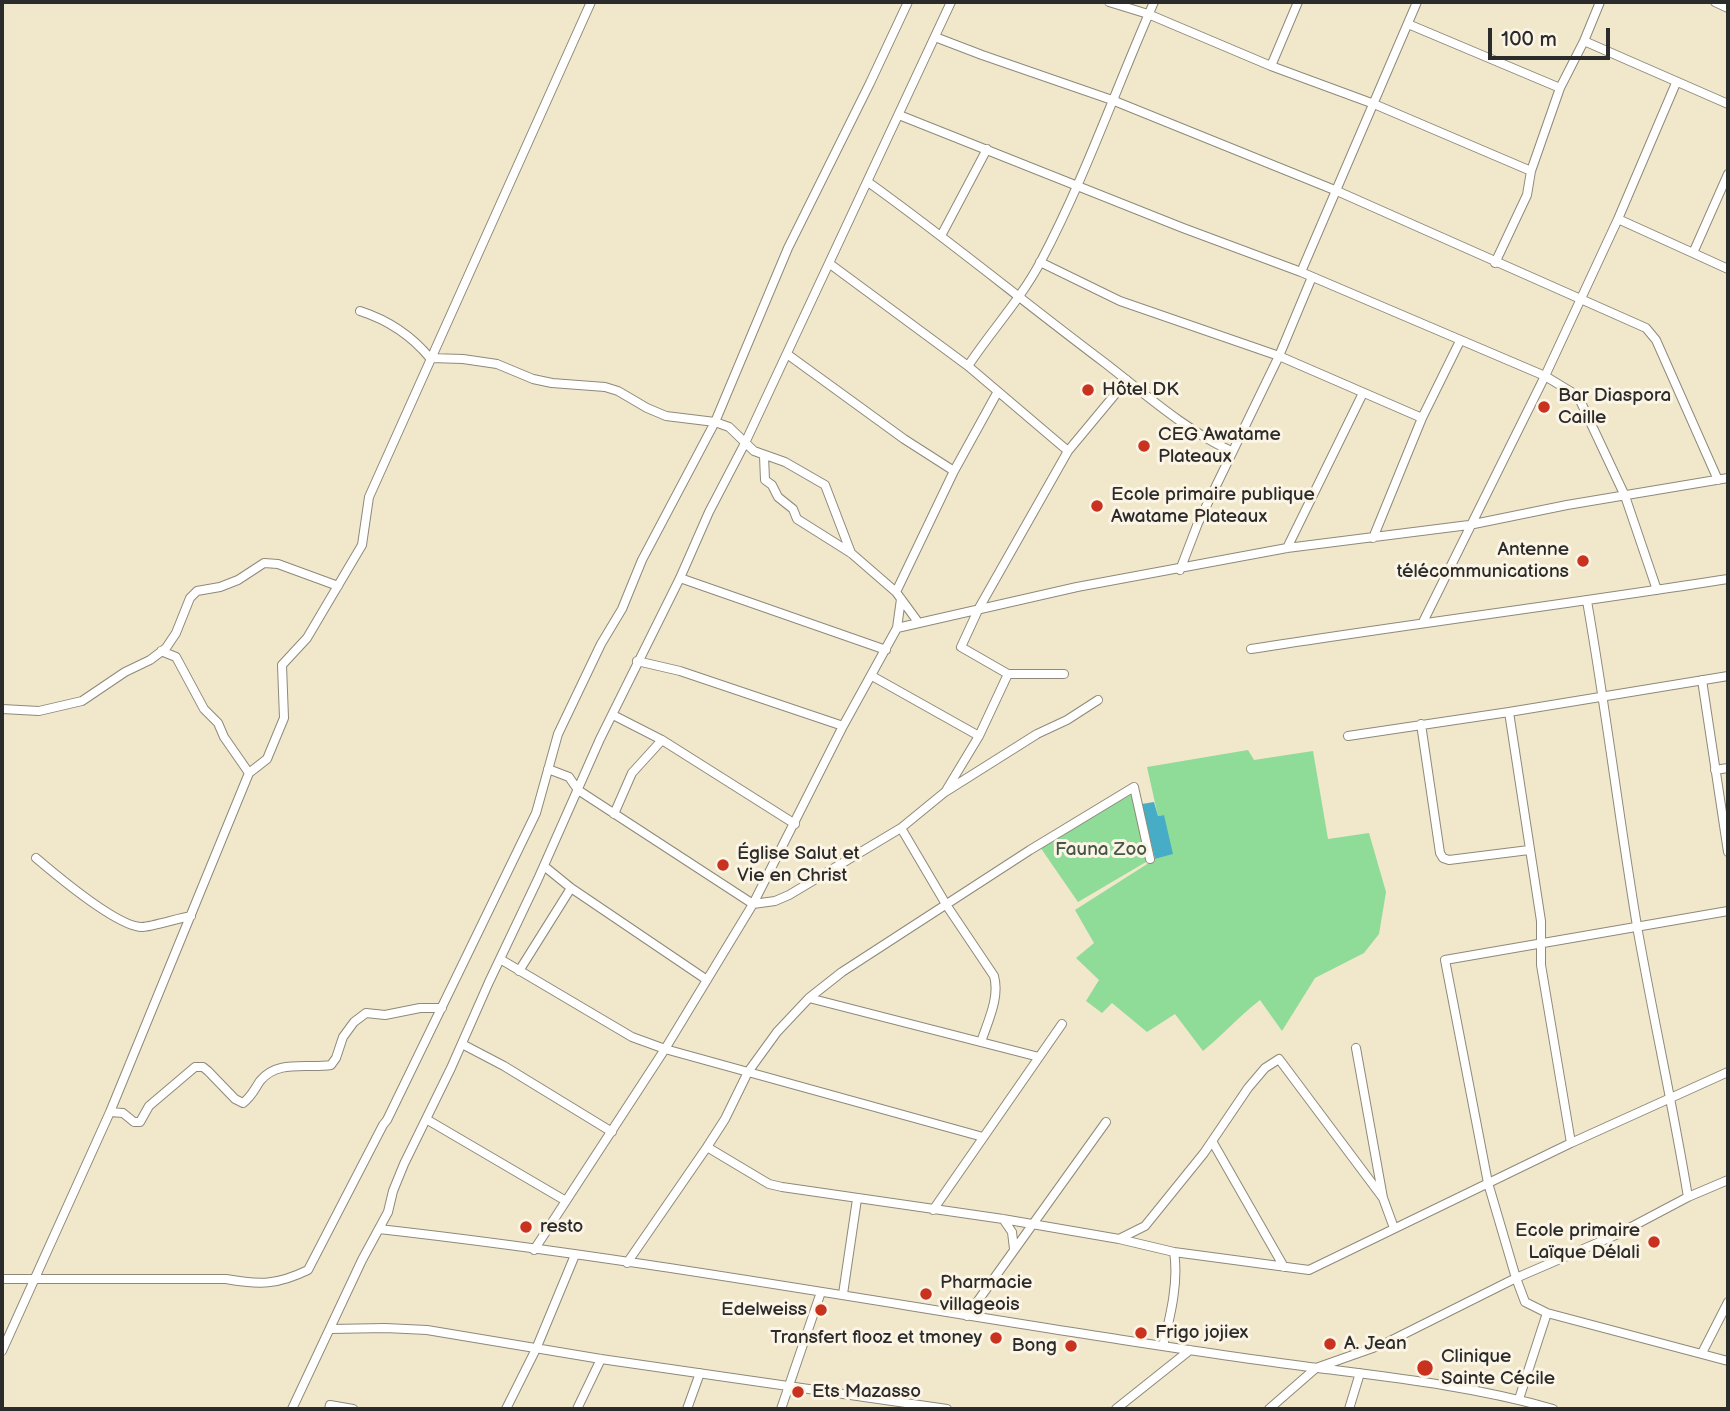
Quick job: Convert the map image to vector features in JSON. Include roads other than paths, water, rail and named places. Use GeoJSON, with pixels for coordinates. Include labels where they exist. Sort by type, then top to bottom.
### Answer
{"type":"FeatureCollection","features":[{"type":"Feature","properties":{"kind":"street"},"geometry":{"type":"LineString","coordinates":[[2,1351],[110,1112],[249,773],[267,759],[284,718],[282,665],[307,638],[362,545],[369,498],[591,2]]}},
{"type":"Feature","properties":{"kind":"street"},"geometry":{"type":"LineString","coordinates":[[2,1279],[226,1279],[256,1285],[285,1281],[308,1270],[387,1120],[536,813],[558,734],[601,644],[622,609],[642,560],[715,422],[777,272],[908,2]]}},
{"type":"Feature","properties":{"kind":"street"},"geometry":{"type":"LineString","coordinates":[[292,1409],[379,1229],[404,1164],[544,866],[595,749],[745,443],[951,2]]}},
{"type":"Feature","properties":{"kind":"street"},"geometry":{"type":"LineString","coordinates":[[1109,2],[1148,14],[1271,66],[1374,104],[1531,171]]}},
{"type":"Feature","properties":{"kind":"street"},"geometry":{"type":"LineString","coordinates":[[968,366],[1018,298],[1040,262],[1077,186],[1154,2]]}},
{"type":"Feature","properties":{"kind":"street"},"geometry":{"type":"LineString","coordinates":[[1271,66],[1298,2]]}},
{"type":"Feature","properties":{"kind":"street"},"geometry":{"type":"LineString","coordinates":[[1301,272],[1417,2]]}},
{"type":"Feature","properties":{"kind":"street"},"geometry":{"type":"LineString","coordinates":[[1495,263],[1527,195],[1531,171],[1560,88],[1600,2]]}},
{"type":"Feature","properties":{"kind":"street"},"geometry":{"type":"LineString","coordinates":[[1715,2],[1728,8]]}},
{"type":"Feature","properties":{"kind":"street"},"geometry":{"type":"LineString","coordinates":[[1408,24],[1560,88]]}},
{"type":"Feature","properties":{"kind":"street"},"geometry":{"type":"LineString","coordinates":[[935,37],[1112,100],[1336,191],[1646,328],[1656,340],[1718,480]]}},
{"type":"Feature","properties":{"kind":"street"},"geometry":{"type":"LineString","coordinates":[[1584,41],[1728,104]]}},
{"type":"Feature","properties":{"kind":"street"},"geometry":{"type":"LineString","coordinates":[[1423,622],[1545,376],[1618,219],[1676,83]]}},
{"type":"Feature","properties":{"kind":"street"},"geometry":{"type":"LineString","coordinates":[[899,115],[1301,272],[1545,376],[1577,396],[1625,496],[1657,590]]}},
{"type":"Feature","properties":{"kind":"street"},"geometry":{"type":"LineString","coordinates":[[942,234],[987,149]]}},
{"type":"Feature","properties":{"kind":"street"},"geometry":{"type":"LineString","coordinates":[[1693,253],[1728,174]]}},
{"type":"Feature","properties":{"kind":"street"},"geometry":{"type":"LineString","coordinates":[[867,182],[942,234],[1018,298],[1127,380],[1210,441],[1231,451]]}},
{"type":"Feature","properties":{"kind":"street"},"geometry":{"type":"LineString","coordinates":[[1618,219],[1728,269]]}},
{"type":"Feature","properties":{"kind":"street"},"geometry":{"type":"LineString","coordinates":[[1040,262],[1138,308],[1279,356],[1422,418]]}},
{"type":"Feature","properties":{"kind":"street"},"geometry":{"type":"LineString","coordinates":[[830,264],[968,366],[1068,451]]}},
{"type":"Feature","properties":{"kind":"street"},"geometry":{"type":"LineString","coordinates":[[1180,570],[1198,523],[1279,356],[1312,277]]}},
{"type":"Feature","properties":{"kind":"street"},"geometry":{"type":"LineString","coordinates":[[360,312],[390,323],[417,342],[430,358],[497,364],[533,379],[605,387],[666,416],[715,422],[729,427],[745,443],[764,456],[785,462],[825,485],[851,553]]}},
{"type":"Feature","properties":{"kind":"street"},"geometry":{"type":"LineString","coordinates":[[1373,538],[1422,418],[1460,341]]}},
{"type":"Feature","properties":{"kind":"street"},"geometry":{"type":"LineString","coordinates":[[787,354],[904,439],[954,471]]}},
{"type":"Feature","properties":{"kind":"street"},"geometry":{"type":"LineString","coordinates":[[1064,674],[1008,674],[961,647],[979,608],[1068,451],[1127,380]]}},
{"type":"Feature","properties":{"kind":"street"},"geometry":{"type":"LineString","coordinates":[[534,1250],[665,1049],[753,904],[844,726],[898,628],[899,596],[954,471],[998,393]]}},
{"type":"Feature","properties":{"kind":"street"},"geometry":{"type":"LineString","coordinates":[[1287,548],[1363,394]]}},
{"type":"Feature","properties":{"kind":"street"},"geometry":{"type":"LineString","coordinates":[[764,456],[765,480],[772,485],[778,498],[793,509],[797,519],[851,553],[899,596],[918,622]]}},
{"type":"Feature","properties":{"kind":"street"},"geometry":{"type":"LineString","coordinates":[[898,628],[1077,587],[1287,548],[1469,525],[1728,478]]}},
{"type":"Feature","properties":{"kind":"street"},"geometry":{"type":"LineString","coordinates":[[2,709],[39,711],[82,701],[161,651],[176,633],[190,598],[197,591],[238,580],[264,563],[278,564],[338,586]]}},
{"type":"Feature","properties":{"kind":"street"},"geometry":{"type":"LineString","coordinates":[[680,578],[886,650]]}},
{"type":"Feature","properties":{"kind":"street"},"geometry":{"type":"LineString","coordinates":[[1251,649],[1728,579]]}},
{"type":"Feature","properties":{"kind":"street"},"geometry":{"type":"LineString","coordinates":[[1587,601],[1604,696],[1637,926],[1688,1197]]}},
{"type":"Feature","properties":{"kind":"street"},"geometry":{"type":"LineString","coordinates":[[161,651],[176,657],[204,709],[218,723],[224,737],[249,773]]}},
{"type":"Feature","properties":{"kind":"street"},"geometry":{"type":"LineString","coordinates":[[637,662],[680,671],[844,726]]}},
{"type":"Feature","properties":{"kind":"street"},"geometry":{"type":"LineString","coordinates":[[945,792],[979,736],[1008,674]]}},
{"type":"Feature","properties":{"kind":"street"},"geometry":{"type":"LineString","coordinates":[[872,676],[979,736]]}},
{"type":"Feature","properties":{"kind":"street"},"geometry":{"type":"LineString","coordinates":[[1348,736],[1728,676]]}},
{"type":"Feature","properties":{"kind":"street"},"geometry":{"type":"LineString","coordinates":[[1702,680],[1728,852]]}},
{"type":"Feature","properties":{"kind":"street"},"geometry":{"type":"LineString","coordinates":[[548,769],[569,777],[578,790],[753,904],[775,901],[789,895],[901,828],[945,792],[1037,734],[1067,720],[1098,700]]}},
{"type":"Feature","properties":{"kind":"street"},"geometry":{"type":"LineString","coordinates":[[1509,712],[1541,922],[1541,965],[1571,1143]]}},
{"type":"Feature","properties":{"kind":"street"},"geometry":{"type":"LineString","coordinates":[[613,715],[662,740],[795,824]]}},
{"type":"Feature","properties":{"kind":"street"},"geometry":{"type":"LineString","coordinates":[[1422,724],[1440,853],[1443,858],[1449,860],[1529,850]]}},
{"type":"Feature","properties":{"kind":"street"},"geometry":{"type":"LineString","coordinates":[[614,814],[632,773],[662,740]]}},
{"type":"Feature","properties":{"kind":"street"},"geometry":{"type":"LineString","coordinates":[[1715,770],[1728,768]]}},
{"type":"Feature","properties":{"kind":"street"},"geometry":{"type":"LineString","coordinates":[[627,1263],[707,1147],[725,1119],[748,1072],[777,1032],[809,998],[842,972],[1039,844],[1134,787],[1150,859]]}},
{"type":"Feature","properties":{"kind":"street"},"geometry":{"type":"LineString","coordinates":[[901,828],[994,976],[997,985],[995,997],[981,1042]]}},
{"type":"Feature","properties":{"kind":"street"},"geometry":{"type":"LineString","coordinates":[[36,858],[66,883],[120,919],[142,927],[191,916]]}},
{"type":"Feature","properties":{"kind":"street"},"geometry":{"type":"LineString","coordinates":[[544,866],[571,888],[706,980]]}},
{"type":"Feature","properties":{"kind":"street"},"geometry":{"type":"LineString","coordinates":[[519,971],[571,888]]}},
{"type":"Feature","properties":{"kind":"street"},"geometry":{"type":"LineString","coordinates":[[1728,911],[1445,960],[1488,1182],[1525,1302],[1547,1313],[1728,1362]]}},
{"type":"Feature","properties":{"kind":"street"},"geometry":{"type":"LineString","coordinates":[[500,959],[632,1037],[665,1049],[983,1136]]}},
{"type":"Feature","properties":{"kind":"street"},"geometry":{"type":"LineString","coordinates":[[809,998],[1039,1057]]}},
{"type":"Feature","properties":{"kind":"street"},"geometry":{"type":"LineString","coordinates":[[110,1112],[123,1113],[134,1122],[140,1122],[157,1098],[195,1067],[203,1067],[243,1104],[253,1096],[261,1081],[274,1070],[286,1066],[331,1065],[343,1037],[354,1022],[366,1013],[385,1015],[420,1008],[442,1008]]}},
{"type":"Feature","properties":{"kind":"street"},"geometry":{"type":"LineString","coordinates":[[933,1210],[1062,1024]]}},
{"type":"Feature","properties":{"kind":"street"},"geometry":{"type":"LineString","coordinates":[[462,1044],[504,1066],[611,1132]]}},
{"type":"Feature","properties":{"kind":"street"},"geometry":{"type":"LineString","coordinates":[[1356,1048],[1383,1198],[1394,1227]]}},
{"type":"Feature","properties":{"kind":"street"},"geometry":{"type":"LineString","coordinates":[[1119,1239],[1145,1226],[1265,1068],[1279,1059],[1383,1198]]}},
{"type":"Feature","properties":{"kind":"street"},"geometry":{"type":"LineString","coordinates":[[707,1147],[769,1184],[1003,1219],[1119,1239],[1174,1252],[1309,1270],[1488,1182],[1728,1072]]}},
{"type":"Feature","properties":{"kind":"street"},"geometry":{"type":"LineString","coordinates":[[426,1119],[566,1200]]}},
{"type":"Feature","properties":{"kind":"street"},"geometry":{"type":"LineString","coordinates":[[967,1316],[1106,1122]]}},
{"type":"Feature","properties":{"kind":"street"},"geometry":{"type":"LineString","coordinates":[[1212,1141],[1284,1267]]}},
{"type":"Feature","properties":{"kind":"street"},"geometry":{"type":"LineString","coordinates":[[1269,1409],[1316,1368],[1384,1344],[1516,1278],[1618,1234],[1688,1197],[1728,1180]]}},
{"type":"Feature","properties":{"kind":"street"},"geometry":{"type":"LineString","coordinates":[[843,1294],[857,1199]]}},
{"type":"Feature","properties":{"kind":"street"},"geometry":{"type":"LineString","coordinates":[[1003,1219],[1012,1232],[1014,1249]]}},
{"type":"Feature","properties":{"kind":"street"},"geometry":{"type":"LineString","coordinates":[[379,1229],[843,1294],[1190,1350],[1428,1382],[1553,1409]]}},
{"type":"Feature","properties":{"kind":"street"},"geometry":{"type":"LineString","coordinates":[[1163,1346],[1177,1267],[1174,1252]]}},
{"type":"Feature","properties":{"kind":"street"},"geometry":{"type":"LineString","coordinates":[[506,1409],[536,1349],[575,1255]]}},
{"type":"Feature","properties":{"kind":"street"},"geometry":{"type":"LineString","coordinates":[[781,1409],[821,1292]]}},
{"type":"Feature","properties":{"kind":"street"},"geometry":{"type":"LineString","coordinates":[[1702,1353],[1728,1302]]}},
{"type":"Feature","properties":{"kind":"street"},"geometry":{"type":"LineString","coordinates":[[1524,1403],[1547,1313]]}},
{"type":"Feature","properties":{"kind":"street"},"geometry":{"type":"LineString","coordinates":[[331,1329],[427,1330],[910,1407],[947,1409]]}},
{"type":"Feature","properties":{"kind":"street"},"geometry":{"type":"LineString","coordinates":[[1116,1409],[1190,1350]]}},
{"type":"Feature","properties":{"kind":"street"},"geometry":{"type":"LineString","coordinates":[[578,1409],[601,1359]]}},
{"type":"Feature","properties":{"kind":"street"},"geometry":{"type":"LineString","coordinates":[[687,1409],[701,1373]]}},
{"type":"Feature","properties":{"kind":"street"},"geometry":{"type":"LineString","coordinates":[[1349,1409],[1360,1373]]}},
{"type":"Feature","properties":{"kind":"street"},"geometry":{"type":"LineString","coordinates":[[330,1409],[330,1405],[353,1409]]}},
{"type":"Feature","properties":{"kind":"water"},"geometry":{"type":"Polygon","coordinates":[[[1154,802],[1158,816],[1164,815],[1173,854],[1155,859],[1142,804],[1154,802]]]}},
{"type":"Feature","properties":{"kind":"place","name":"Hôtel DK"},"geometry":{"type":"Point","coordinates":[1088,390]}},
{"type":"Feature","properties":{"kind":"place","name":"Bar Diaspora Caille"},"geometry":{"type":"Point","coordinates":[1544,407]}},
{"type":"Feature","properties":{"kind":"place","name":"CEG Awatame Plateaux"},"geometry":{"type":"Point","coordinates":[1144,446]}},
{"type":"Feature","properties":{"kind":"place","name":"Ecole primaire publique Awatame Plateaux"},"geometry":{"type":"Point","coordinates":[1097,506]}},
{"type":"Feature","properties":{"kind":"place","name":"Antenne télécommunications"},"geometry":{"type":"Point","coordinates":[1583,561]}},
{"type":"Feature","properties":{"kind":"place","name":"Église Salut et Vie en Christ"},"geometry":{"type":"Point","coordinates":[723,865]}},
{"type":"Feature","properties":{"kind":"place","name":"resto"},"geometry":{"type":"Point","coordinates":[526,1227]}},
{"type":"Feature","properties":{"kind":"place","name":"Ecole primaire Laïque Délali"},"geometry":{"type":"Point","coordinates":[1654,1242]}},
{"type":"Feature","properties":{"kind":"place","name":"Pharmacie villageois"},"geometry":{"type":"Point","coordinates":[926,1294]}},
{"type":"Feature","properties":{"kind":"place","name":"Edelweiss"},"geometry":{"type":"Point","coordinates":[821,1310]}},
{"type":"Feature","properties":{"kind":"place","name":"Frigo jojiex"},"geometry":{"type":"Point","coordinates":[1141,1333]}},
{"type":"Feature","properties":{"kind":"place","name":"Transfert flooz et tmoney"},"geometry":{"type":"Point","coordinates":[996,1338]}},
{"type":"Feature","properties":{"kind":"place","name":"A. Jean"},"geometry":{"type":"Point","coordinates":[1330,1344]}},
{"type":"Feature","properties":{"kind":"place","name":"Bong"},"geometry":{"type":"Point","coordinates":[1071,1346]}},
{"type":"Feature","properties":{"kind":"place","name":"Clinique Sainte Cécile"},"geometry":{"type":"Point","coordinates":[1425,1368]}},
{"type":"Feature","properties":{"kind":"place","name":"Ets Mazasso"},"geometry":{"type":"Point","coordinates":[798,1392]}},
{"type":"Feature","properties":{"kind":"park label","name":"Fauna Zoo"},"geometry":{"type":"Point","coordinates":[1101,850]}}]}
